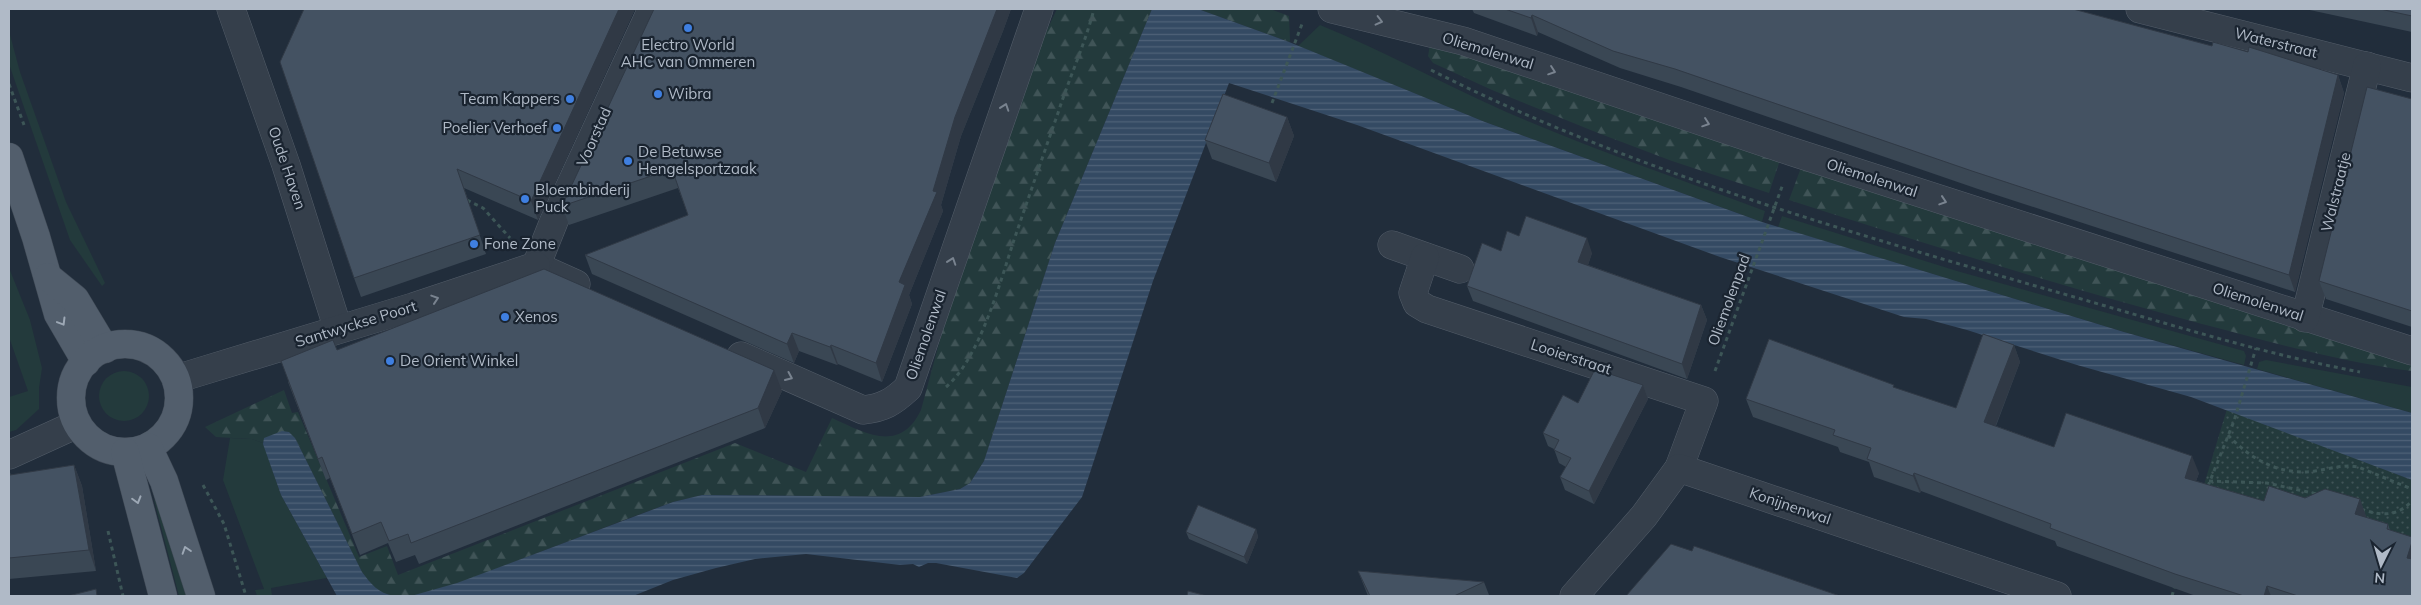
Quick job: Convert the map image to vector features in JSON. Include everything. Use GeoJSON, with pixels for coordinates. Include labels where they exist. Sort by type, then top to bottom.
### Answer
{"type":"FeatureCollection","features":[{"type":"Feature","properties":{"kind":"main road"},"geometry":{"type":"LineString","coordinates":[[9,157],[58,314],[96,355]]}},
{"type":"Feature","properties":{"kind":"main road"},"geometry":{"type":"LineString","coordinates":[[116,344],[141,346],[162,359],[176,379],[179,395],[178,410],[172,425],[162,438],[136,450],[112,451],[100,446],[87,437],[77,424],[70,399],[76,374],[96,355],[116,344]]}},
{"type":"Feature","properties":{"kind":"main road"},"geometry":{"type":"LineString","coordinates":[[136,450],[163,596]]}},
{"type":"Feature","properties":{"kind":"main road"},"geometry":{"type":"LineString","coordinates":[[136,450],[164,481],[201,596]]}},
{"type":"Feature","properties":{"kind":"street","name":"Voorstad"},"geometry":{"type":"LineString","coordinates":[[536,266],[554,221],[652,9]]}},
{"type":"Feature","properties":{"kind":"street","name":"Oliemolenwal"},"geometry":{"type":"LineString","coordinates":[[717,346],[863,410],[882,408],[894,401],[908,388],[1039,9]]}},
{"type":"Feature","properties":{"kind":"street","name":"Oliemolenwal"},"geometry":{"type":"LineString","coordinates":[[1332,9],[1463,41],[1793,152],[2304,318],[2412,351]]}},
{"type":"Feature","properties":{"kind":"street","name":"Waterstraat"},"geometry":{"type":"LineString","coordinates":[[2140,9],[2412,78]]}},
{"type":"Feature","properties":{"kind":"street","name":"Oude Haven"},"geometry":{"type":"LineString","coordinates":[[234,11],[286,165],[338,330]]}},
{"type":"Feature","properties":{"kind":"street","name":"Walstraatje"},"geometry":{"type":"LineString","coordinates":[[2304,318],[2367,66]]}},
{"type":"Feature","properties":{"kind":"street"},"geometry":{"type":"LineString","coordinates":[[1392,246],[1460,269]]}},
{"type":"Feature","properties":{"kind":"street","name":"Looierstraat"},"geometry":{"type":"LineString","coordinates":[[1425,257],[1413,293],[1417,302],[1427,308],[1704,401]]}},
{"type":"Feature","properties":{"kind":"street"},"geometry":{"type":"LineString","coordinates":[[536,266],[599,294]]}},
{"type":"Feature","properties":{"kind":"street","name":"Santwyckse Poort"},"geometry":{"type":"LineString","coordinates":[[176,379],[338,330],[536,266]]}},
{"type":"Feature","properties":{"kind":"street"},"geometry":{"type":"LineString","coordinates":[[1574,596],[1644,516],[1679,468],[1704,401]]}},
{"type":"Feature","properties":{"kind":"street"},"geometry":{"type":"LineString","coordinates":[[9,455],[77,424]]}},
{"type":"Feature","properties":{"kind":"street","name":"Konijnenwal"},"geometry":{"type":"LineString","coordinates":[[1679,468],[2057,596]]}},
{"type":"Feature","properties":{"kind":"path"},"geometry":{"type":"LineString","coordinates":[[894,401],[932,398],[949,384],[975,347],[1030,197],[1059,107],[1082,52],[1094,9]]}},
{"type":"Feature","properties":{"kind":"path"},"geometry":{"type":"LineString","coordinates":[[1272,103],[1298,36]]}},
{"type":"Feature","properties":{"kind":"path"},"geometry":{"type":"LineString","coordinates":[[1424,67],[1525,115],[1691,179],[1775,207],[1988,272],[2309,363],[2363,373]]}},
{"type":"Feature","properties":{"kind":"path"},"geometry":{"type":"LineString","coordinates":[[466,200],[483,208],[536,266]]}},
{"type":"Feature","properties":{"kind":"path","name":"Oliemolenpad"},"geometry":{"type":"LineString","coordinates":[[1704,401],[1775,207]]}},
{"type":"Feature","properties":{"kind":"path"},"geometry":{"type":"LineString","coordinates":[[2206,490],[2234,421],[2256,348]]}},
{"type":"Feature","properties":{"kind":"path"},"geometry":{"type":"LineString","coordinates":[[2228,435],[2242,448],[2275,468],[2299,472],[2349,465],[2358,466],[2412,489]]}},
{"type":"Feature","properties":{"kind":"path"},"geometry":{"type":"LineString","coordinates":[[199,478],[224,524],[246,596]]}},
{"type":"Feature","properties":{"kind":"path"},"geometry":{"type":"LineString","coordinates":[[2209,481],[2267,484],[2324,496]]}},
{"type":"Feature","properties":{"kind":"path"},"geometry":{"type":"LineString","coordinates":[[2352,506],[2385,516],[2404,509],[2412,501]]}},
{"type":"Feature","properties":{"kind":"path"},"geometry":{"type":"LineString","coordinates":[[2172,596],[2176,581]]}},
{"type":"Feature","properties":{"kind":"green space"},"geometry":{"type":"Polygon","coordinates":[[[1057,9],[1152,9],[1055,243],[984,461],[970,483],[960,489],[920,497],[702,495],[673,502],[436,591],[421,595],[393,596],[379,591],[362,572],[295,438],[265,438],[263,443],[252,439],[216,437],[205,427],[284,390],[292,413],[298,412],[359,557],[387,546],[398,575],[735,443],[806,472],[832,418],[869,434],[892,436],[903,432],[912,424],[921,410],[964,257],[996,156],[1035,57],[1057,9]]]}},
{"type":"Feature","properties":{"kind":"green space"},"geometry":{"type":"Polygon","coordinates":[[[1198,9],[1270,9],[1289,16],[1290,41],[1289,42],[1198,9]]]}},
{"type":"Feature","properties":{"kind":"green space"},"geometry":{"type":"Polygon","coordinates":[[[1320,25],[1534,124],[1765,211],[1762,222],[1485,122],[1298,46],[1320,25]]]}},
{"type":"Feature","properties":{"kind":"green space"},"geometry":{"type":"Polygon","coordinates":[[[9,31],[20,72],[66,202],[105,283],[102,286],[70,240],[9,64],[9,31]]]}},
{"type":"Feature","properties":{"kind":"green space"},"geometry":{"type":"Polygon","coordinates":[[[1430,45],[1518,69],[1781,157],[1769,193],[1672,161],[1492,90],[1433,63],[1428,56],[1430,45]]]}},
{"type":"Feature","properties":{"kind":"green space"},"geometry":{"type":"Polygon","coordinates":[[[1802,165],[2412,364],[2412,371],[2306,351],[2150,310],[1995,265],[1789,200],[1802,165]]]}},
{"type":"Feature","properties":{"kind":"green space"},"geometry":{"type":"Polygon","coordinates":[[[1782,216],[1957,271],[2244,351],[2246,356],[2244,365],[2124,332],[1778,227],[1782,216]]]}},
{"type":"Feature","properties":{"kind":"green space"},"geometry":{"type":"Polygon","coordinates":[[[9,268],[30,320],[42,368],[39,388],[39,409],[16,430],[9,432],[9,397],[28,391],[9,337],[9,268]]]}},
{"type":"Feature","properties":{"kind":"green space"},"geometry":{"type":"Polygon","coordinates":[[[2266,360],[2412,387],[2412,413],[2257,369],[2259,362],[2266,360]]]}},
{"type":"Feature","properties":{"kind":"green space"},"geometry":{"type":"Polygon","coordinates":[[[119,371],[129,371],[142,378],[149,391],[149,401],[142,414],[129,421],[119,421],[110,417],[103,410],[99,401],[99,391],[103,382],[110,375],[119,371]]]}},
{"type":"Feature","properties":{"kind":"green space"},"geometry":{"type":"Polygon","coordinates":[[[2227,409],[2412,480],[2412,552],[2199,501],[2227,409]]]}},
{"type":"Feature","properties":{"kind":"green space"},"geometry":{"type":"Polygon","coordinates":[[[230,438],[252,439],[263,443],[281,495],[327,578],[271,588],[272,596],[257,596],[255,590],[264,589],[223,480],[230,438]]]}},
{"type":"Feature","properties":{"kind":"green space"},"geometry":{"type":"Polygon","coordinates":[[[161,497],[189,596],[179,596],[154,500],[161,497]]]}},
{"type":"Feature","properties":{"kind":"water"},"geometry":{"type":"Polygon","coordinates":[[[1152,9],[1198,9],[1289,42],[1485,122],[1762,222],[2124,332],[2412,413],[2412,480],[2191,397],[2077,365],[1967,330],[1926,319],[1904,317],[1720,257],[1357,125],[1229,83],[1153,281],[1082,497],[1024,573],[1017,578],[936,563],[928,563],[919,567],[913,564],[900,565],[806,554],[755,559],[716,568],[673,580],[633,596],[411,596],[457,583],[673,502],[702,495],[920,497],[960,489],[970,483],[984,461],[1055,243],[1152,9]]]}},
{"type":"Feature","properties":{"kind":"water"},"geometry":{"type":"Polygon","coordinates":[[[282,431],[289,432],[295,438],[362,572],[375,587],[384,593],[394,596],[337,596],[281,495],[263,444],[264,438],[282,431]]]}},
{"type":"Feature","properties":{"kind":"building"},"geometry":{"type":"Polygon","coordinates":[[[304,9],[619,9],[531,201],[457,169],[480,235],[354,278],[280,62],[304,9]]]}},
{"type":"Feature","properties":{"kind":"building"},"geometry":{"type":"Polygon","coordinates":[[[654,9],[997,9],[955,117],[933,191],[937,192],[899,282],[905,285],[876,363],[831,345],[830,347],[792,333],[787,344],[585,255],[688,215],[672,169],[562,206],[654,9]]]}},
{"type":"Feature","properties":{"kind":"building"},"geometry":{"type":"Polygon","coordinates":[[[1505,9],[2073,9],[2212,46],[2213,42],[2248,52],[2249,47],[2338,75],[2289,275],[1972,171],[1675,69],[1613,51],[1532,15],[1531,18],[1505,9]]]}},
{"type":"Feature","properties":{"kind":"building"},"geometry":{"type":"Polygon","coordinates":[[[2380,9],[2412,9],[2412,16],[2380,9]]]}},
{"type":"Feature","properties":{"kind":"building"},"geometry":{"type":"Polygon","coordinates":[[[2367,87],[2412,99],[2412,311],[2319,281],[2367,87]]]}},
{"type":"Feature","properties":{"kind":"building"},"geometry":{"type":"Polygon","coordinates":[[[1223,94],[1287,117],[1269,163],[1205,140],[1223,94]]]}},
{"type":"Feature","properties":{"kind":"building"},"geometry":{"type":"Polygon","coordinates":[[[1526,216],[1587,238],[1578,262],[1701,305],[1682,364],[1467,286],[1482,243],[1501,251],[1507,231],[1519,236],[1526,216]]]}},
{"type":"Feature","properties":{"kind":"building"},"geometry":{"type":"Polygon","coordinates":[[[544,269],[774,370],[758,408],[411,543],[408,534],[389,541],[381,522],[352,534],[322,457],[318,459],[281,361],[333,340],[337,350],[544,269]]]}},
{"type":"Feature","properties":{"kind":"building"},"geometry":{"type":"Polygon","coordinates":[[[1983,334],[2014,345],[1984,422],[2054,447],[2066,413],[2192,456],[2185,478],[2264,501],[2269,486],[2305,498],[2325,489],[2360,499],[2355,514],[2388,524],[2387,529],[2412,537],[2407,558],[2412,559],[2412,596],[2298,596],[2267,586],[2264,596],[2244,596],[2175,574],[2050,528],[2051,524],[1914,473],[1913,476],[1867,459],[1871,448],[1833,435],[1835,430],[1746,399],[1769,339],[1894,385],[1893,387],[1956,408],[1983,334]]]}},
{"type":"Feature","properties":{"kind":"building"},"geometry":{"type":"Polygon","coordinates":[[[1595,369],[1643,385],[1589,491],[1560,477],[1571,458],[1554,450],[1559,440],[1543,433],[1563,395],[1578,403],[1595,369]]]}},
{"type":"Feature","properties":{"kind":"building"},"geometry":{"type":"Polygon","coordinates":[[[74,465],[89,550],[9,558],[9,471],[10,475],[74,465]]]}},
{"type":"Feature","properties":{"kind":"building"},"geometry":{"type":"Polygon","coordinates":[[[1198,505],[1256,529],[1244,557],[1186,532],[1198,505]]]}},
{"type":"Feature","properties":{"kind":"building"},"geometry":{"type":"Polygon","coordinates":[[[1671,544],[1692,551],[1694,546],[1840,596],[1626,596],[1671,544]]]}},
{"type":"Feature","properties":{"kind":"building"},"geometry":{"type":"Polygon","coordinates":[[[1358,571],[1484,582],[1454,596],[1370,596],[1358,571]]]}},
{"type":"Feature","properties":{"kind":"building"},"geometry":{"type":"Polygon","coordinates":[[[96,589],[97,596],[68,596],[96,589]]]}},
{"type":"Feature","properties":{"kind":"building"},"geometry":{"type":"Polygon","coordinates":[[[1188,591],[1207,596],[1187,596],[1188,591]]]}},
{"type":"Feature","properties":{"kind":"place","name":"Electro World AHC van Ommeren"},"geometry":{"type":"Point","coordinates":[688,28]}},
{"type":"Feature","properties":{"kind":"place","name":"Wibra"},"geometry":{"type":"Point","coordinates":[658,94]}},
{"type":"Feature","properties":{"kind":"place","name":"Team Kappers"},"geometry":{"type":"Point","coordinates":[570,99]}},
{"type":"Feature","properties":{"kind":"place","name":"Poelier Verhoef"},"geometry":{"type":"Point","coordinates":[557,128]}},
{"type":"Feature","properties":{"kind":"place","name":"De Betuwse Hengelsportzaak"},"geometry":{"type":"Point","coordinates":[628,161]}},
{"type":"Feature","properties":{"kind":"place","name":"Bloembinderij Puck"},"geometry":{"type":"Point","coordinates":[525,199]}},
{"type":"Feature","properties":{"kind":"place","name":"Fone Zone"},"geometry":{"type":"Point","coordinates":[474,244]}},
{"type":"Feature","properties":{"kind":"place","name":"Xenos"},"geometry":{"type":"Point","coordinates":[505,317]}},
{"type":"Feature","properties":{"kind":"place","name":"De Orient Winkel"},"geometry":{"type":"Point","coordinates":[390,361]}}]}
